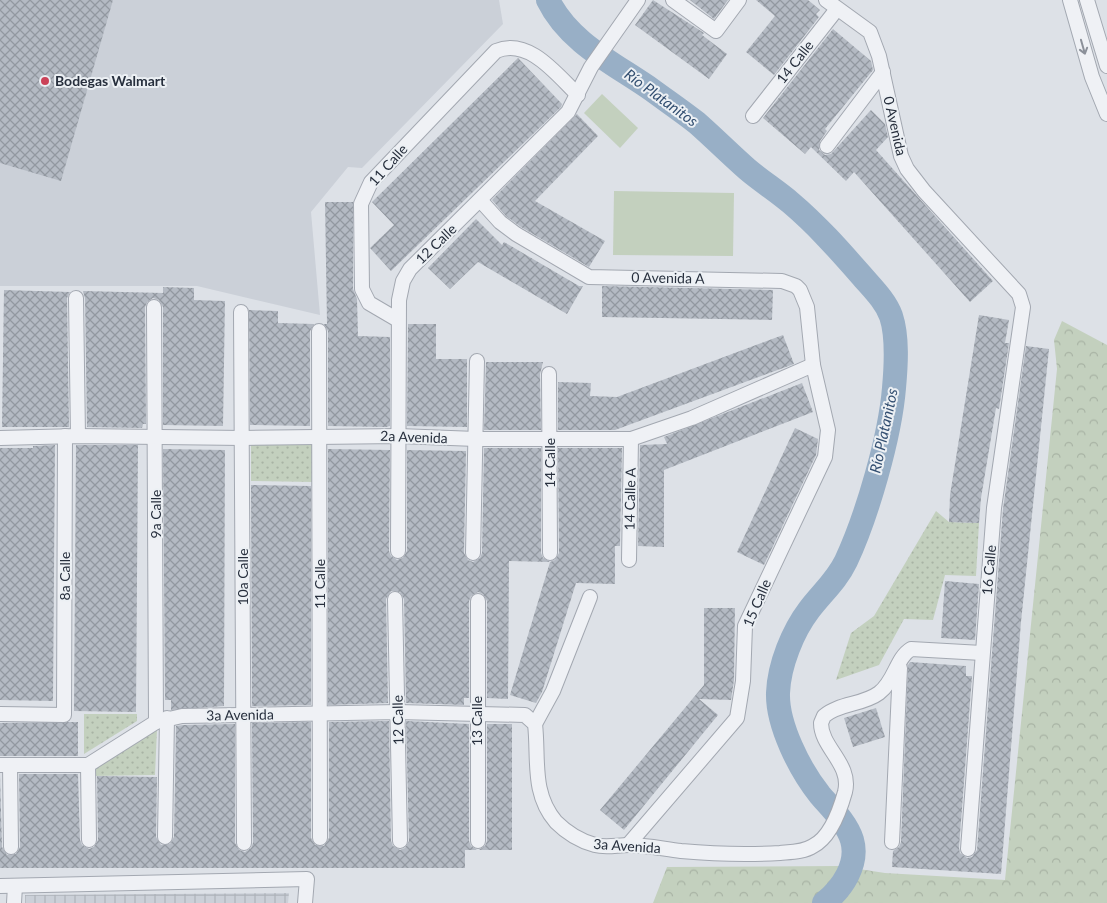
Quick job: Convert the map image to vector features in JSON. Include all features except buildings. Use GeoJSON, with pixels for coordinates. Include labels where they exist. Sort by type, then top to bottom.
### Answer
{"type":"FeatureCollection","features":[{"type":"Feature","properties":{"kind":"street","name":"12 Calle"},"geometry":{"type":"LineString","coordinates":[[398,551],[398,320],[400,290],[407,273],[568,112],[591,67],[638,0]]}},
{"type":"Feature","properties":{"kind":"street"},"geometry":{"type":"LineString","coordinates":[[673,0],[716,31],[740,0]]}},
{"type":"Feature","properties":{"kind":"street"},"geometry":{"type":"LineString","coordinates":[[1070,0],[1092,77],[1107,114]]}},
{"type":"Feature","properties":{"kind":"street"},"geometry":{"type":"LineString","coordinates":[[1087,0],[1107,66]]}},
{"type":"Feature","properties":{"kind":"street","name":"0 Avenida"},"geometry":{"type":"LineString","coordinates":[[831,4],[870,32],[883,72],[901,156],[907,170],[1019,294]]}},
{"type":"Feature","properties":{"kind":"street","name":"14 Calle"},"geometry":{"type":"LineString","coordinates":[[753,116],[831,4]]}},
{"type":"Feature","properties":{"kind":"street","name":"11 Calle"},"geometry":{"type":"LineString","coordinates":[[398,320],[375,307],[364,294],[360,214],[363,198],[371,182],[492,54],[500,49],[529,52],[578,95]]}},
{"type":"Feature","properties":{"kind":"street"},"geometry":{"type":"LineString","coordinates":[[827,146],[883,72]]}},
{"type":"Feature","properties":{"kind":"street","name":"0 Avenida A"},"geometry":{"type":"LineString","coordinates":[[481,201],[500,222],[516,234],[589,277],[763,279],[789,282],[800,290],[804,297],[813,366]]}},
{"type":"Feature","properties":{"kind":"street","name":"16 Calle"},"geometry":{"type":"LineString","coordinates":[[968,849],[994,508],[1023,307],[1019,294]]}},
{"type":"Feature","properties":{"kind":"street","name":"8a Calle"},"geometry":{"type":"LineString","coordinates":[[0,714],[64,715],[76,298]]}},
{"type":"Feature","properties":{"kind":"street","name":"9a Calle"},"geometry":{"type":"LineString","coordinates":[[154,307],[165,837]]}},
{"type":"Feature","properties":{"kind":"street","name":"10a Calle"},"geometry":{"type":"LineString","coordinates":[[241,312],[244,842]]}},
{"type":"Feature","properties":{"kind":"street","name":"11 Calle"},"geometry":{"type":"LineString","coordinates":[[319,331],[320,838]]}},
{"type":"Feature","properties":{"kind":"street"},"geometry":{"type":"LineString","coordinates":[[473,553],[476,361]]}},
{"type":"Feature","properties":{"kind":"street","name":"2a Avenida"},"geometry":{"type":"LineString","coordinates":[[0,438],[72,436],[243,438],[399,436],[476,439],[631,439],[692,418],[813,366]]}},
{"type":"Feature","properties":{"kind":"street","name":"15 Calle"},"geometry":{"type":"LineString","coordinates":[[628,845],[737,718],[743,681],[744,626],[828,448],[828,430],[813,366]]}},
{"type":"Feature","properties":{"kind":"street","name":"14 Calle"},"geometry":{"type":"LineString","coordinates":[[550,374],[550,553]]}},
{"type":"Feature","properties":{"kind":"street","name":"14 Calle A"},"geometry":{"type":"LineString","coordinates":[[629,560],[631,439]]}},
{"type":"Feature","properties":{"kind":"street"},"geometry":{"type":"LineString","coordinates":[[536,724],[553,691],[590,597]]}},
{"type":"Feature","properties":{"kind":"street","name":"12 Calle"},"geometry":{"type":"LineString","coordinates":[[395,599],[400,841]]}},
{"type":"Feature","properties":{"kind":"street","name":"13 Calle"},"geometry":{"type":"LineString","coordinates":[[478,601],[478,841]]}},
{"type":"Feature","properties":{"kind":"street","name":"3a Avenida"},"geometry":{"type":"LineString","coordinates":[[88,765],[162,720],[182,716],[398,712],[525,715],[536,724],[536,773],[546,808],[556,822],[581,841],[597,846],[628,845],[711,853],[766,854],[801,851],[813,847],[822,840],[833,823],[847,783],[844,771],[823,736],[820,722],[830,712],[872,698],[879,693],[889,685],[907,651],[913,648],[982,653]]}},
{"type":"Feature","properties":{"kind":"street"},"geometry":{"type":"LineString","coordinates":[[892,842],[900,663]]}},
{"type":"Feature","properties":{"kind":"street"},"geometry":{"type":"LineString","coordinates":[[11,847],[5,765],[88,765],[89,840]]}},
{"type":"Feature","properties":{"kind":"street"},"geometry":{"type":"LineString","coordinates":[[0,886],[307,879],[306,903]]}},
{"type":"Feature","properties":{"kind":"street"},"geometry":{"type":"LineString","coordinates":[[14,886],[14,903]]}},
{"type":"Feature","properties":{"kind":"shaded area"},"geometry":{"type":"Polygon","coordinates":[[[0,0],[499,0],[503,24],[362,168],[348,167],[311,212],[320,315],[197,286],[0,286],[0,0]]]}},
{"type":"Feature","properties":{"kind":"shaded area"},"geometry":{"type":"Polygon","coordinates":[[[289,893],[288,903],[25,903],[25,895],[289,893]]]}},
{"type":"Feature","properties":{"kind":"green space"},"geometry":{"type":"Polygon","coordinates":[[[602,94],[638,128],[620,148],[584,113],[602,94]]]}},
{"type":"Feature","properties":{"kind":"green space"},"geometry":{"type":"Polygon","coordinates":[[[614,191],[734,193],[733,256],[613,255],[614,191]]]}},
{"type":"Feature","properties":{"kind":"green space"},"geometry":{"type":"Polygon","coordinates":[[[1062,321],[1107,345],[1107,903],[653,903],[667,867],[839,866],[885,873],[1005,880],[1057,369],[1054,340],[1062,321]]]}},
{"type":"Feature","properties":{"kind":"green space"},"geometry":{"type":"Polygon","coordinates":[[[251,443],[313,443],[313,482],[251,481],[251,443]]]}},
{"type":"Feature","properties":{"kind":"green space"},"geometry":{"type":"Polygon","coordinates":[[[936,511],[949,522],[979,523],[976,576],[945,575],[933,620],[904,619],[879,665],[836,680],[851,633],[874,616],[936,511]]]}},
{"type":"Feature","properties":{"kind":"green space"},"geometry":{"type":"Polygon","coordinates":[[[84,714],[137,714],[137,721],[84,754],[84,714]]]}},
{"type":"Feature","properties":{"kind":"green space"},"geometry":{"type":"Polygon","coordinates":[[[157,729],[155,775],[93,776],[92,767],[157,729]]]}},
{"type":"Feature","properties":{"kind":"waterway","name":"Río Platanitos"},"geometry":{"type":"LineString","coordinates":[[548,0],[557,15],[580,41],[697,123],[747,169],[801,211],[874,289],[891,316],[896,342],[892,408],[883,452],[862,522],[842,568],[803,618],[792,638],[779,682],[778,693],[781,719],[791,747],[812,785],[843,822],[850,834],[854,849],[851,867],[843,883],[824,903]]}},
{"type":"Feature","properties":{"kind":"place","name":"Bodegas Walmart"},"geometry":{"type":"Point","coordinates":[45,81]}}]}
